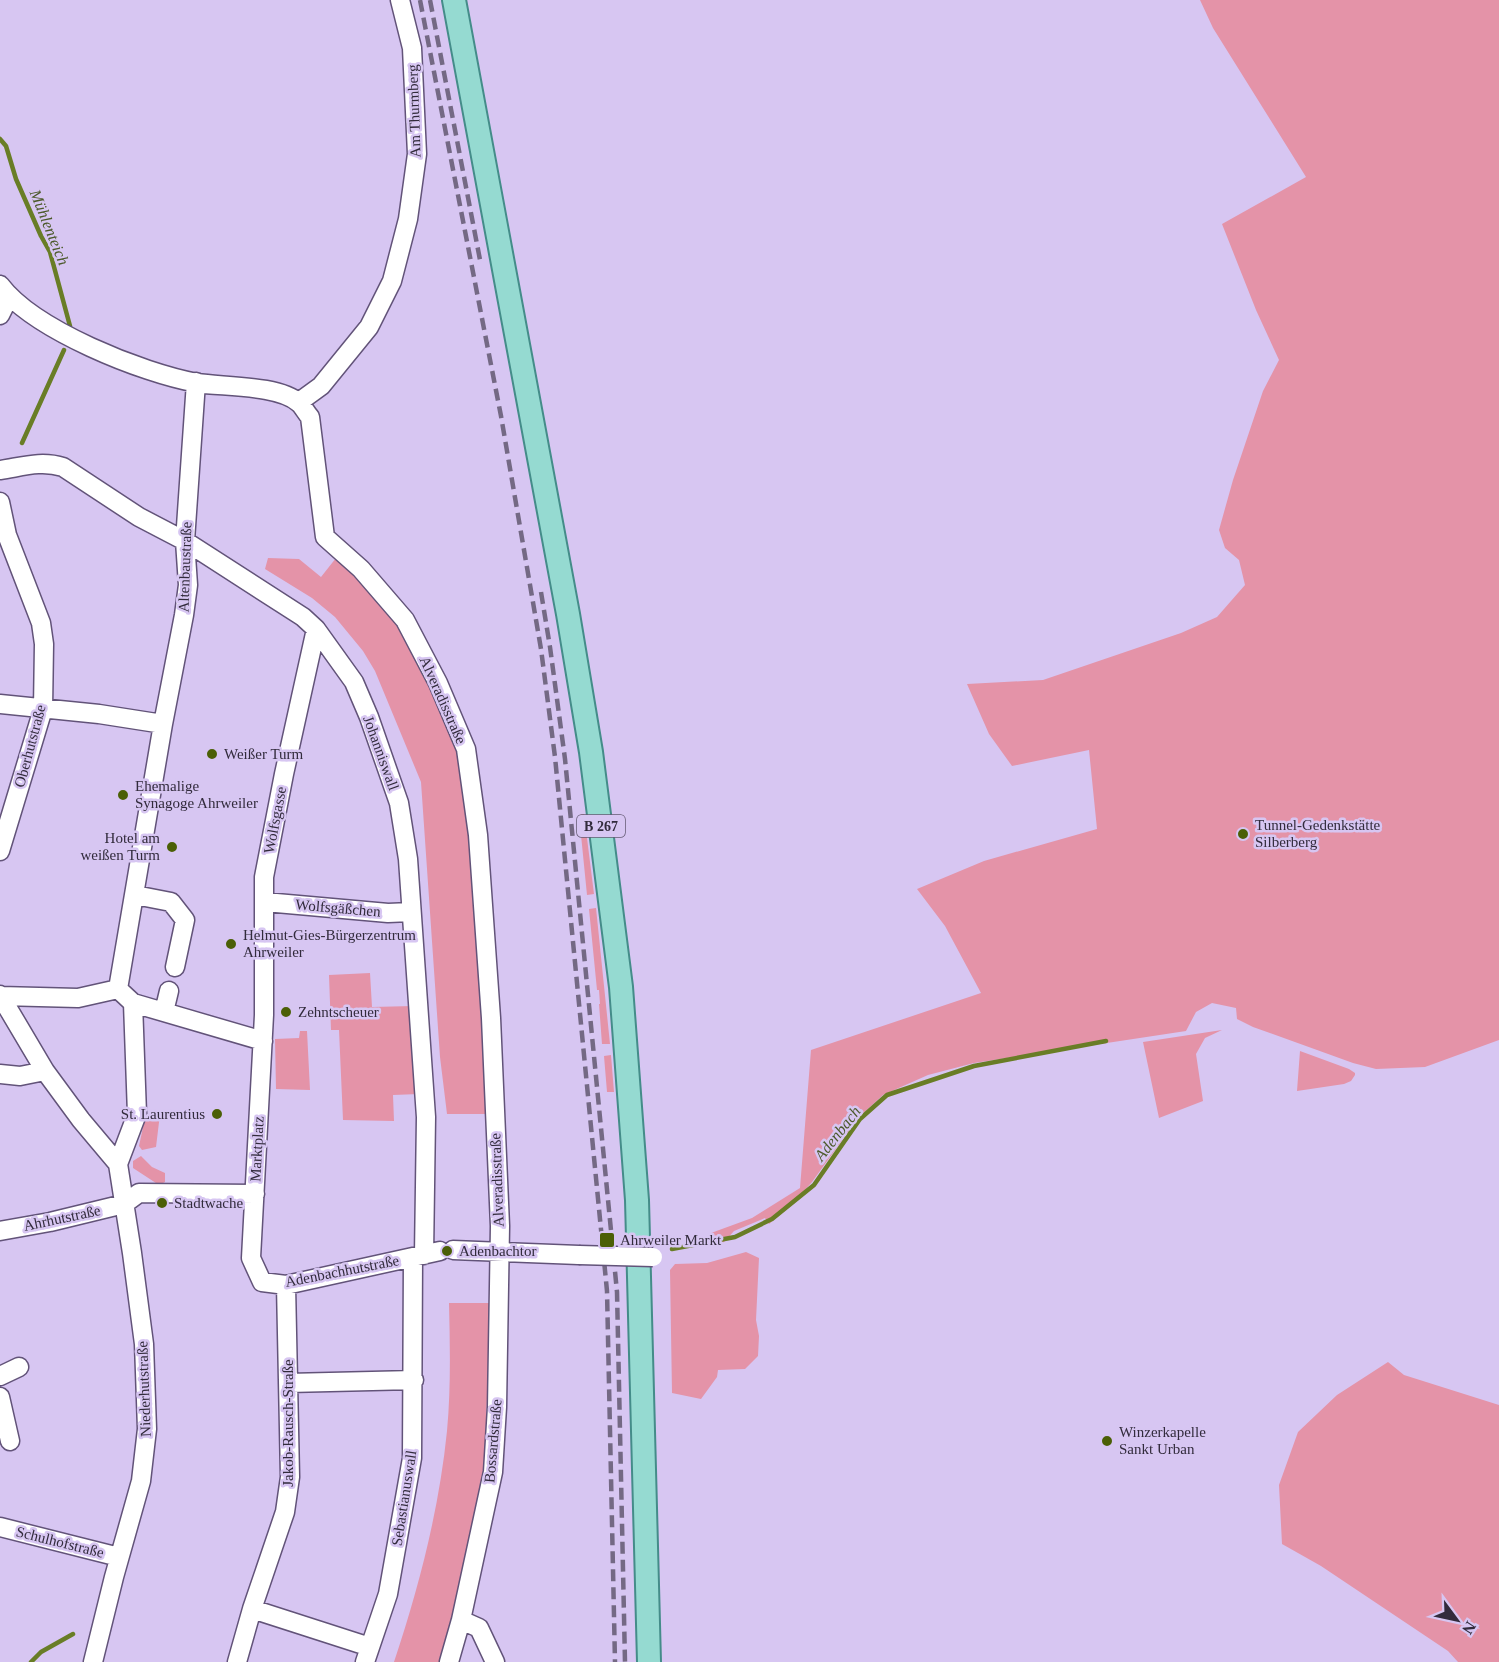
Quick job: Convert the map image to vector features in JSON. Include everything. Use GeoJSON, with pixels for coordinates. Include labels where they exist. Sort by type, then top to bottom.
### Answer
{"type":"FeatureCollection","features":[{"type":"Feature","properties":{"kind":"main road","name":"B 267"},"geometry":{"type":"LineString","coordinates":[[454,0],[568,614],[591,752],[619,975],[637,1200],[649,1662]]}},
{"type":"Feature","properties":{"kind":"street","name":"Am Thurmberg"},"geometry":{"type":"LineString","coordinates":[[299,402],[321,386],[369,327],[392,281],[408,219],[417,154],[412,48],[400,0]]}},
{"type":"Feature","properties":{"kind":"street"},"geometry":{"type":"LineString","coordinates":[[4,291],[25,310],[93,348],[140,366],[196,382],[282,392],[299,402]]}},
{"type":"Feature","properties":{"kind":"street"},"geometry":{"type":"LineString","coordinates":[[0,315],[4,291]]}},
{"type":"Feature","properties":{"kind":"street","name":"Altenbaustraße"},"geometry":{"type":"LineString","coordinates":[[118,989],[188,585],[185,542],[196,382]]}},
{"type":"Feature","properties":{"kind":"street","name":"Alveradisstraße"},"geometry":{"type":"LineString","coordinates":[[299,402],[310,417],[325,537],[361,569],[405,620],[438,683],[466,749],[478,835],[490,1006],[500,1226],[499,1252]]}},
{"type":"Feature","properties":{"kind":"street","name":"Johanniswall"},"geometry":{"type":"LineString","coordinates":[[0,470],[41,464],[63,467],[139,517],[185,542],[303,617],[316,629],[354,682],[399,803],[408,859],[433,1253]]}},
{"type":"Feature","properties":{"kind":"street","name":"Oberhutstraße"},"geometry":{"type":"LineString","coordinates":[[0,502],[7,535],[41,623],[44,644],[43,709],[0,851]]}},
{"type":"Feature","properties":{"kind":"street","name":"Wolfsgasse"},"geometry":{"type":"LineString","coordinates":[[264,1015],[264,877],[316,629]]}},
{"type":"Feature","properties":{"kind":"street"},"geometry":{"type":"LineString","coordinates":[[0,704],[99,714],[163,724]]}},
{"type":"Feature","properties":{"kind":"street"},"geometry":{"type":"LineString","coordinates":[[135,895],[171,902],[185,920],[175,966]]}},
{"type":"Feature","properties":{"kind":"street","name":"Wolfsgäßchen"},"geometry":{"type":"LineString","coordinates":[[264,902],[388,913],[411,912]]}},
{"type":"Feature","properties":{"kind":"street"},"geometry":{"type":"LineString","coordinates":[[0,995],[78,998],[118,989],[133,1003],[164,1012],[267,1052]]}},
{"type":"Feature","properties":{"kind":"street"},"geometry":{"type":"LineString","coordinates":[[164,1012],[169,991]]}},
{"type":"Feature","properties":{"kind":"street"},"geometry":{"type":"LineString","coordinates":[[0,995],[45,1071],[81,1120],[118,1164]]}},
{"type":"Feature","properties":{"kind":"street"},"geometry":{"type":"LineString","coordinates":[[124,1204],[118,1164],[136,1114],[133,1003]]}},
{"type":"Feature","properties":{"kind":"street","name":"Marktplatz"},"geometry":{"type":"LineString","coordinates":[[124,1204],[139,1193],[255,1194],[267,1052],[264,1015]]}},
{"type":"Feature","properties":{"kind":"street"},"geometry":{"type":"LineString","coordinates":[[0,1074],[20,1076],[45,1071]]}},
{"type":"Feature","properties":{"kind":"street","name":"Adenbachhutstraße"},"geometry":{"type":"LineString","coordinates":[[255,1194],[251,1258],[262,1282],[286,1285],[433,1253],[499,1252],[658,1257]]}},
{"type":"Feature","properties":{"kind":"street","name":"Ahrhutstraße"},"geometry":{"type":"LineString","coordinates":[[0,1230],[50,1222],[124,1204]]}},
{"type":"Feature","properties":{"kind":"street","name":"Niederhutstraße"},"geometry":{"type":"LineString","coordinates":[[93,1662],[141,1481],[147,1429],[144,1344],[124,1204]]}},
{"type":"Feature","properties":{"kind":"street","name":"Bossardstraße"},"geometry":{"type":"LineString","coordinates":[[449,1662],[461,1620],[493,1472],[498,1396],[499,1252]]}},
{"type":"Feature","properties":{"kind":"street","name":"Sebastianuswall"},"geometry":{"type":"LineString","coordinates":[[368,1654],[388,1594],[412,1458],[414,1380],[433,1253]]}},
{"type":"Feature","properties":{"kind":"street","name":"Jakob-Rausch-Straße"},"geometry":{"type":"LineString","coordinates":[[237,1662],[252,1609],[285,1512],[290,1476],[286,1285]]}},
{"type":"Feature","properties":{"kind":"street"},"geometry":{"type":"LineString","coordinates":[[0,1376],[19,1367]]}},
{"type":"Feature","properties":{"kind":"street"},"geometry":{"type":"LineString","coordinates":[[288,1383],[414,1380]]}},
{"type":"Feature","properties":{"kind":"street"},"geometry":{"type":"LineString","coordinates":[[0,1397],[10,1441]]}},
{"type":"Feature","properties":{"kind":"street","name":"Schulhofstraße"},"geometry":{"type":"LineString","coordinates":[[0,1527],[119,1557]]}},
{"type":"Feature","properties":{"kind":"street"},"geometry":{"type":"LineString","coordinates":[[252,1609],[368,1654]]}},
{"type":"Feature","properties":{"kind":"street"},"geometry":{"type":"LineString","coordinates":[[461,1620],[479,1628],[495,1662]]}},
{"type":"Feature","properties":{"kind":"shaded area"},"geometry":{"type":"Polygon","coordinates":[[[1200,0],[1499,0],[1499,1040],[1425,1067],[1376,1069],[1253,1027],[1237,1019],[1236,1008],[1212,1003],[1196,1012],[1186,1031],[974,1063],[928,1075],[883,1095],[858,1118],[803,1192],[805,1194],[769,1224],[765,1218],[734,1231],[724,1242],[708,1246],[711,1233],[752,1218],[800,1188],[811,1050],[981,993],[945,926],[917,889],[984,861],[1097,829],[1089,750],[1012,766],[989,734],[967,684],[1043,680],[1181,633],[1217,617],[1245,585],[1239,560],[1225,548],[1219,530],[1263,391],[1279,360],[1256,310],[1222,224],[1306,177],[1213,28],[1200,0]]]}},
{"type":"Feature","properties":{"kind":"shaded area"},"geometry":{"type":"Polygon","coordinates":[[[268,558],[299,559],[321,577],[336,558],[355,574],[400,622],[433,686],[459,751],[471,838],[491,1114],[447,1114],[440,1057],[421,782],[375,671],[363,651],[335,617],[312,598],[265,569],[268,558]]]}},
{"type":"Feature","properties":{"kind":"shaded area"},"geometry":{"type":"Polygon","coordinates":[[[584,814],[594,894],[587,895],[579,815],[584,814]]]}},
{"type":"Feature","properties":{"kind":"shaded area"},"geometry":{"type":"Polygon","coordinates":[[[596,908],[610,1044],[602,1044],[599,990],[597,990],[589,909],[596,908]]]}},
{"type":"Feature","properties":{"kind":"shaded area"},"geometry":{"type":"Polygon","coordinates":[[[370,973],[372,1007],[413,1006],[419,1094],[393,1095],[394,1121],[343,1120],[339,1030],[331,1030],[329,975],[370,973]]]}},
{"type":"Feature","properties":{"kind":"shaded area"},"geometry":{"type":"Polygon","coordinates":[[[1222,1030],[1205,1038],[1196,1054],[1203,1101],[1159,1118],[1143,1042],[1222,1030]]]}},
{"type":"Feature","properties":{"kind":"shaded area"},"geometry":{"type":"Polygon","coordinates":[[[300,1031],[307,1031],[310,1090],[276,1089],[275,1039],[299,1038],[300,1031]]]}},
{"type":"Feature","properties":{"kind":"shaded area"},"geometry":{"type":"Polygon","coordinates":[[[1300,1051],[1349,1069],[1355,1075],[1351,1081],[1344,1084],[1297,1091],[1300,1051]]]}},
{"type":"Feature","properties":{"kind":"shaded area"},"geometry":{"type":"Polygon","coordinates":[[[611,1055],[614,1092],[607,1092],[604,1056],[611,1055]]]}},
{"type":"Feature","properties":{"kind":"shaded area"},"geometry":{"type":"Polygon","coordinates":[[[160,1114],[156,1147],[142,1150],[139,1146],[145,1118],[160,1114]]]}},
{"type":"Feature","properties":{"kind":"shaded area"},"geometry":{"type":"Polygon","coordinates":[[[141,1156],[152,1167],[165,1173],[165,1182],[159,1185],[133,1168],[133,1161],[141,1156]]]}},
{"type":"Feature","properties":{"kind":"shaded area"},"geometry":{"type":"Polygon","coordinates":[[[746,1252],[759,1258],[756,1320],[759,1336],[758,1356],[745,1369],[718,1370],[717,1377],[701,1399],[672,1393],[670,1270],[675,1264],[707,1263],[746,1252]]]}},
{"type":"Feature","properties":{"kind":"shaded area"},"geometry":{"type":"Polygon","coordinates":[[[449,1303],[491,1303],[484,1470],[459,1603],[440,1662],[394,1662],[427,1548],[439,1490],[449,1399],[449,1303]]]}},
{"type":"Feature","properties":{"kind":"shaded area"},"geometry":{"type":"Polygon","coordinates":[[[1388,1362],[1404,1375],[1499,1405],[1499,1662],[1458,1662],[1448,1651],[1321,1566],[1282,1544],[1279,1485],[1298,1432],[1337,1395],[1388,1362]]]}},
{"type":"Feature","properties":{"kind":"waterway","name":"Mühlenteich"},"geometry":{"type":"LineString","coordinates":[[0,139],[6,146],[16,179],[50,252],[70,326]]}},
{"type":"Feature","properties":{"kind":"waterway","name":"Mühlenteich"},"geometry":{"type":"LineString","coordinates":[[22,443],[64,350]]}},
{"type":"Feature","properties":{"kind":"waterway","name":"Adenbach"},"geometry":{"type":"LineString","coordinates":[[672,1249],[735,1237],[772,1219],[814,1185],[860,1119],[887,1095],[974,1066],[1106,1041]]}},
{"type":"Feature","properties":{"kind":"waterway","name":"Mühlenteich"},"geometry":{"type":"LineString","coordinates":[[31,1662],[41,1652],[73,1634]]}},
{"type":"Feature","properties":{"kind":"railway"},"geometry":{"type":"LineString","coordinates":[[420,0],[501,416],[541,649],[555,757],[607,1291],[615,1662]]}},
{"type":"Feature","properties":{"kind":"railway"},"geometry":{"type":"LineString","coordinates":[[430,0],[481,265]]}},
{"type":"Feature","properties":{"kind":"railway"},"geometry":{"type":"LineString","coordinates":[[541,592],[565,759],[617,1292],[625,1662]]}},
{"type":"Feature","properties":{"kind":"place","name":"Weißer Turm"},"geometry":{"type":"Point","coordinates":[212,754]}},
{"type":"Feature","properties":{"kind":"place","name":"Ehemalige Synagoge Ahrweiler"},"geometry":{"type":"Point","coordinates":[123,795]}},
{"type":"Feature","properties":{"kind":"place","name":"Tunnel-Gedenkstätte Silberberg"},"geometry":{"type":"Point","coordinates":[1243,834]}},
{"type":"Feature","properties":{"kind":"place","name":"Hotel am weißen Turm"},"geometry":{"type":"Point","coordinates":[172,847]}},
{"type":"Feature","properties":{"kind":"place","name":"Helmut-Gies-Bürgerzentrum Ahrweiler"},"geometry":{"type":"Point","coordinates":[231,944]}},
{"type":"Feature","properties":{"kind":"place","name":"Zehntscheuer"},"geometry":{"type":"Point","coordinates":[286,1012]}},
{"type":"Feature","properties":{"kind":"place","name":"St. Laurentius"},"geometry":{"type":"Point","coordinates":[217,1114]}},
{"type":"Feature","properties":{"kind":"place","name":"Stadtwache"},"geometry":{"type":"Point","coordinates":[162,1203]}},
{"type":"Feature","properties":{"kind":"place","name":"Ahrweiler Markt"},"geometry":{"type":"Point","coordinates":[607,1240]}},
{"type":"Feature","properties":{"kind":"place","name":"Adenbachtor"},"geometry":{"type":"Point","coordinates":[447,1251]}},
{"type":"Feature","properties":{"kind":"place","name":"Winzerkapelle Sankt Urban"},"geometry":{"type":"Point","coordinates":[1107,1441]}}]}
